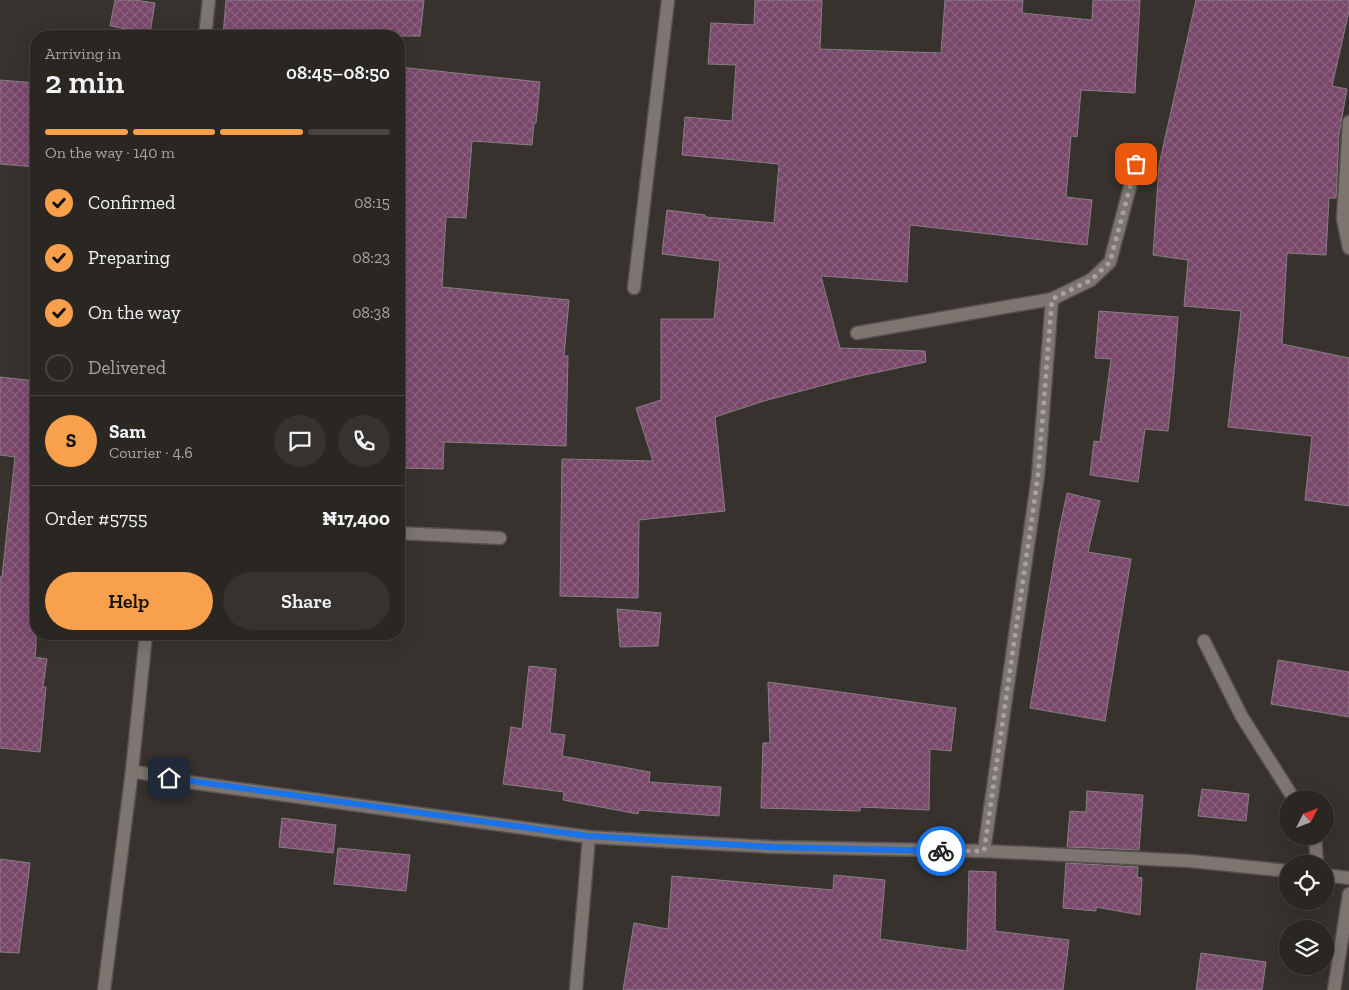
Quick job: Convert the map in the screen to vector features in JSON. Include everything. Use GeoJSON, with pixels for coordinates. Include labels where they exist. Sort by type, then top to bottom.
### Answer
{"type":"FeatureCollection","features":[{"type":"Feature","properties":{"kind":"street"},"geometry":{"type":"LineString","coordinates":[[206,30],[209,0]]}},
{"type":"Feature","properties":{"kind":"street"},"geometry":{"type":"LineString","coordinates":[[634,288],[668,0]]}},
{"type":"Feature","properties":{"kind":"street"},"geometry":{"type":"LineString","coordinates":[[1349,122],[1343,219],[1349,248]]}},
{"type":"Feature","properties":{"kind":"street"},"geometry":{"type":"LineString","coordinates":[[857,333],[1052,299],[1091,280],[1110,262],[1136,164]]}},
{"type":"Feature","properties":{"kind":"street"},"geometry":{"type":"LineString","coordinates":[[984,851],[1038,476],[1052,299]]}},
{"type":"Feature","properties":{"kind":"street"},"geometry":{"type":"LineString","coordinates":[[405,533],[500,538]]}},
{"type":"Feature","properties":{"kind":"street"},"geometry":{"type":"LineString","coordinates":[[104,990],[132,771],[145,640]]}},
{"type":"Feature","properties":{"kind":"street"},"geometry":{"type":"LineString","coordinates":[[1204,641],[1242,717],[1288,790]]}},
{"type":"Feature","properties":{"kind":"street"},"geometry":{"type":"LineString","coordinates":[[132,771],[188,782],[588,836],[772,847],[984,851],[1190,861],[1279,870]]}},
{"type":"Feature","properties":{"kind":"street"},"geometry":{"type":"LineString","coordinates":[[576,990],[588,836]]}},
{"type":"Feature","properties":{"kind":"street"},"geometry":{"type":"LineString","coordinates":[[1334,876],[1349,878]]}},
{"type":"Feature","properties":{"kind":"street"},"geometry":{"type":"LineString","coordinates":[[1334,990],[1349,894]]}},
{"type":"Feature","properties":{"kind":"building"},"geometry":{"type":"Polygon","coordinates":[[[115,0],[155,3],[150,30],[133,30],[110,26],[115,0]]]}},
{"type":"Feature","properties":{"kind":"building"},"geometry":{"type":"Polygon","coordinates":[[[226,0],[424,0],[420,36],[405,36],[405,30],[224,30],[226,0]]]}},
{"type":"Feature","properties":{"kind":"building"},"geometry":{"type":"Polygon","coordinates":[[[755,0],[822,0],[820,49],[941,53],[945,0],[1023,0],[1022,13],[1092,20],[1093,0],[1140,0],[1135,93],[1081,90],[1077,137],[1071,136],[1066,197],[1092,200],[1087,245],[910,225],[907,282],[821,276],[840,348],[925,351],[926,362],[850,378],[764,401],[715,417],[725,511],[639,520],[638,598],[560,596],[562,459],[653,461],[636,408],[661,400],[661,319],[714,319],[720,261],[662,254],[667,210],[705,215],[705,217],[774,223],[779,164],[682,155],[685,117],[732,121],[736,65],[708,64],[711,23],[754,25],[755,0]]]}},
{"type":"Feature","properties":{"kind":"building"},"geometry":{"type":"Polygon","coordinates":[[[1196,0],[1349,0],[1349,11],[1332,86],[1347,89],[1339,134],[1336,198],[1329,198],[1326,255],[1287,253],[1282,344],[1349,358],[1349,506],[1305,500],[1312,436],[1228,427],[1241,311],[1184,306],[1188,260],[1153,255],[1159,165],[1196,0]]]}},
{"type":"Feature","properties":{"kind":"building"},"geometry":{"type":"Polygon","coordinates":[[[405,68],[540,82],[532,145],[472,141],[466,218],[446,217],[442,287],[569,300],[564,356],[568,356],[566,446],[444,442],[443,469],[405,468],[405,68]]]}},
{"type":"Feature","properties":{"kind":"building"},"geometry":{"type":"Polygon","coordinates":[[[0,80],[30,82],[30,166],[0,164],[0,80]]]}},
{"type":"Feature","properties":{"kind":"building"},"geometry":{"type":"Polygon","coordinates":[[[1099,311],[1178,317],[1168,431],[1145,429],[1138,482],[1090,475],[1094,441],[1100,442],[1111,359],[1095,358],[1099,311]]]}},
{"type":"Feature","properties":{"kind":"building"},"geometry":{"type":"Polygon","coordinates":[[[0,377],[30,380],[30,640],[36,640],[35,657],[47,659],[43,687],[46,687],[40,752],[0,748],[0,577],[2,577],[15,457],[0,455],[0,377]]]}},
{"type":"Feature","properties":{"kind":"building"},"geometry":{"type":"Polygon","coordinates":[[[1067,493],[1100,501],[1088,552],[1131,559],[1105,721],[1030,708],[1067,493]]]}},
{"type":"Feature","properties":{"kind":"building"},"geometry":{"type":"Polygon","coordinates":[[[617,609],[661,613],[658,646],[620,647],[617,609]]]}},
{"type":"Feature","properties":{"kind":"building"},"geometry":{"type":"Polygon","coordinates":[[[1278,660],[1349,672],[1349,717],[1271,704],[1278,660]]]}},
{"type":"Feature","properties":{"kind":"building"},"geometry":{"type":"Polygon","coordinates":[[[529,666],[556,669],[550,733],[565,735],[562,756],[650,772],[649,782],[721,787],[719,816],[639,810],[638,814],[563,800],[564,792],[503,784],[511,727],[522,729],[529,666]]]}},
{"type":"Feature","properties":{"kind":"building"},"geometry":{"type":"Polygon","coordinates":[[[768,682],[956,708],[951,751],[930,749],[929,810],[860,807],[860,811],[761,808],[763,743],[770,743],[768,682]]]}},
{"type":"Feature","properties":{"kind":"building"},"geometry":{"type":"Polygon","coordinates":[[[1202,789],[1249,794],[1246,821],[1198,816],[1202,789]]]}},
{"type":"Feature","properties":{"kind":"building"},"geometry":{"type":"Polygon","coordinates":[[[1087,791],[1143,795],[1139,850],[1067,847],[1070,811],[1086,812],[1087,791]]]}},
{"type":"Feature","properties":{"kind":"building"},"geometry":{"type":"Polygon","coordinates":[[[282,818],[336,825],[333,853],[279,847],[282,818]]]}},
{"type":"Feature","properties":{"kind":"building"},"geometry":{"type":"Polygon","coordinates":[[[338,848],[410,855],[406,891],[334,884],[338,848]]]}},
{"type":"Feature","properties":{"kind":"building"},"geometry":{"type":"Polygon","coordinates":[[[0,859],[30,863],[19,953],[0,952],[0,859]]]}},
{"type":"Feature","properties":{"kind":"building"},"geometry":{"type":"Polygon","coordinates":[[[1066,863],[1138,867],[1137,877],[1142,878],[1140,915],[1096,907],[1096,911],[1063,908],[1066,863]]]}},
{"type":"Feature","properties":{"kind":"building"},"geometry":{"type":"Polygon","coordinates":[[[969,871],[996,872],[995,931],[1069,940],[1063,990],[623,990],[634,923],[668,929],[672,876],[833,890],[834,875],[885,880],[880,939],[967,951],[969,871]]]}},
{"type":"Feature","properties":{"kind":"building"},"geometry":{"type":"Polygon","coordinates":[[[1201,953],[1266,962],[1262,990],[1196,990],[1201,953]]]}},
{"type":"Feature","properties":{"kind":"way so far"},"geometry":{"type":"LineString","coordinates":[[941,851],[984,851],[1038,476],[1052,299],[1091,280],[1110,262],[1136,164]]}},
{"type":"Feature","properties":{"kind":"route"},"geometry":{"type":"LineString","coordinates":[[169,778],[588,836],[772,847],[941,851]]}}]}
